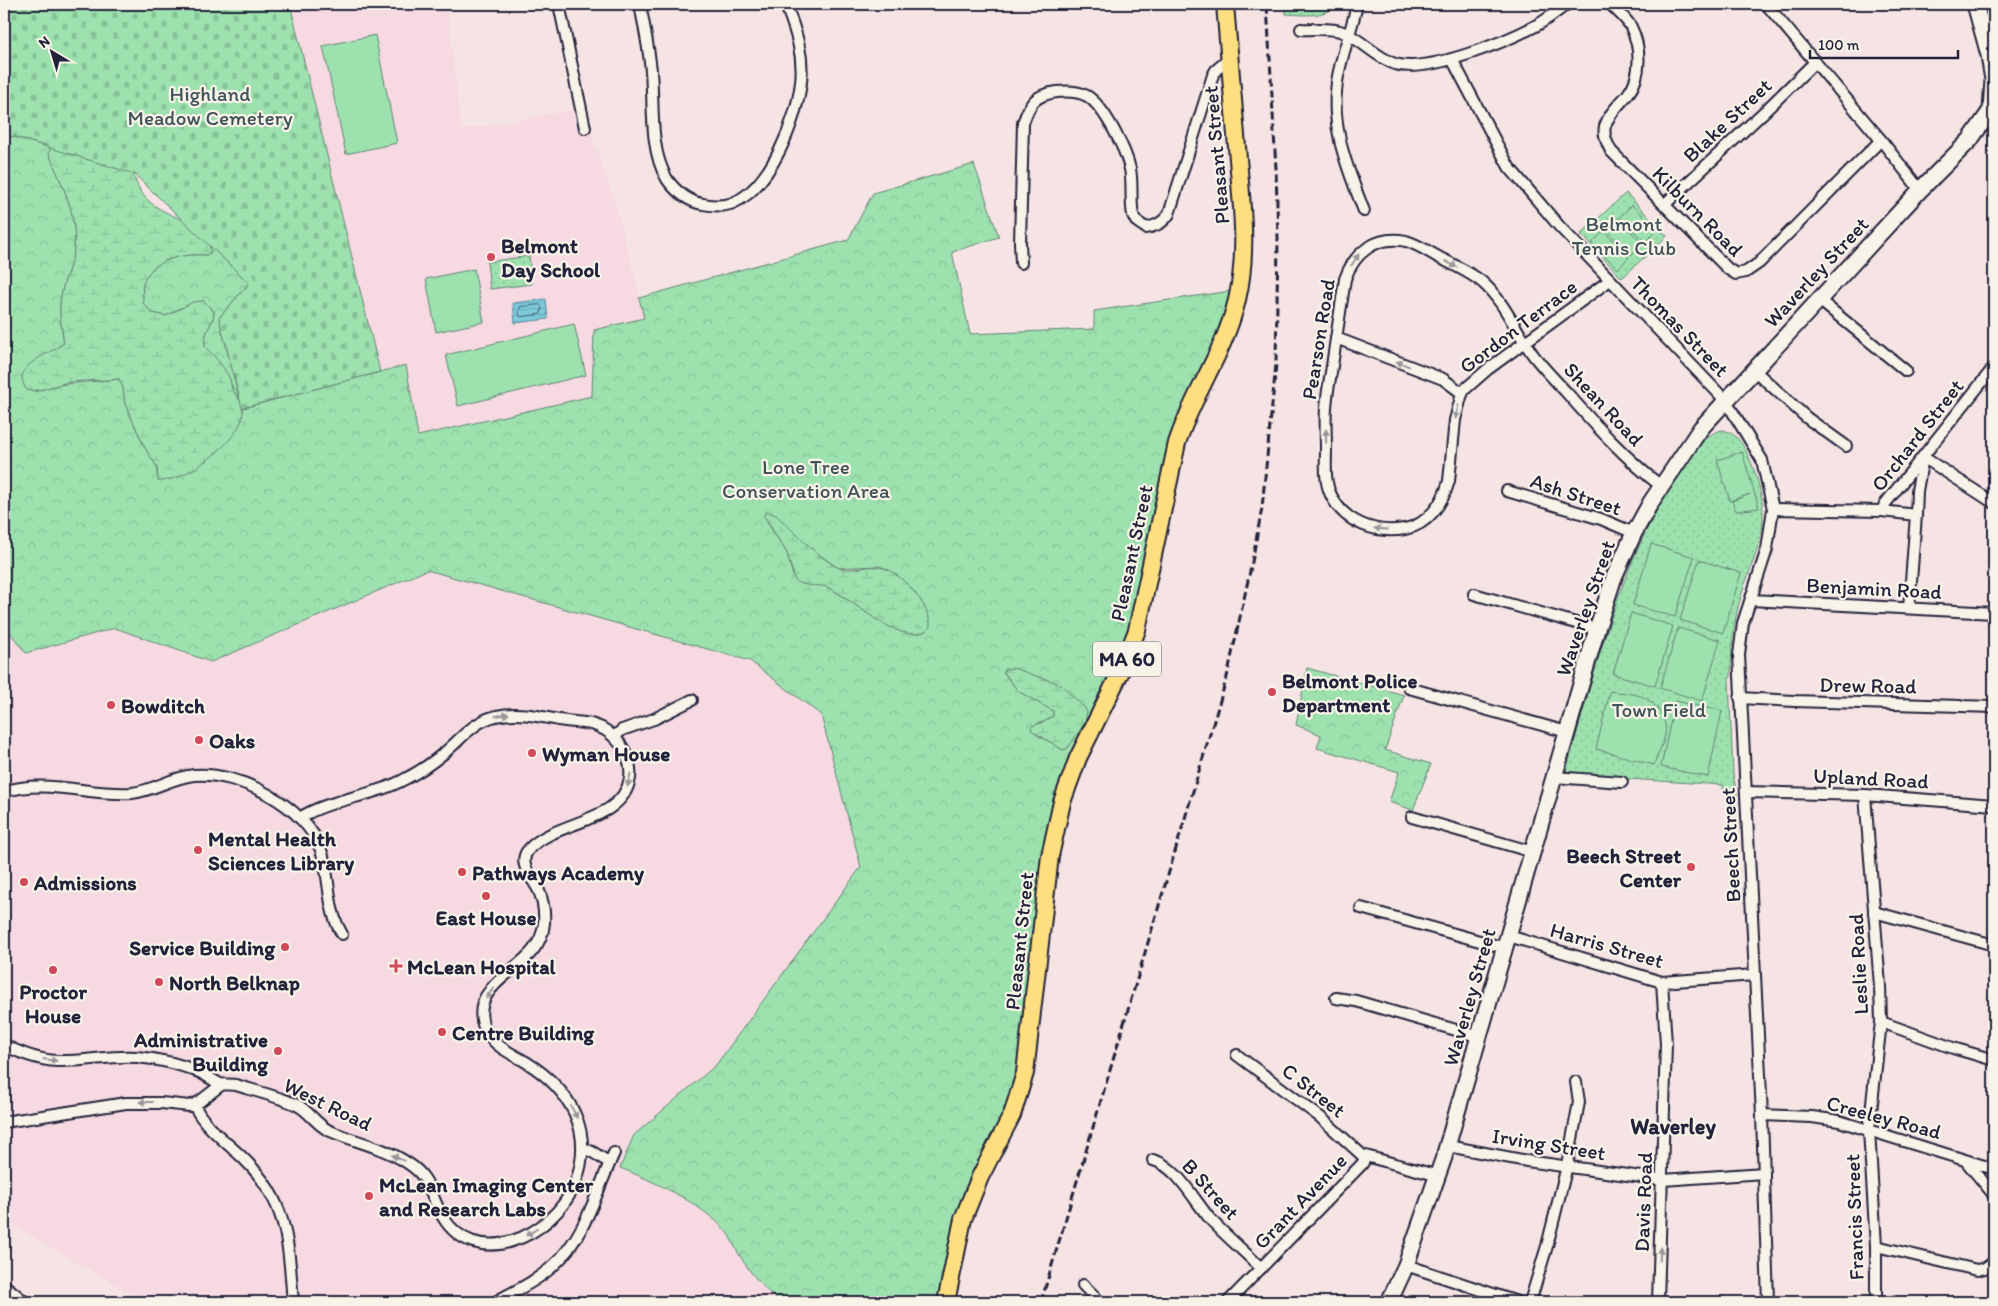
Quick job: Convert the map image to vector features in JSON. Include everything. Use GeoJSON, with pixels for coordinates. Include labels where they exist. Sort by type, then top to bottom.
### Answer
{"type":"FeatureCollection","features":[{"type":"Feature","properties":{"kind":"main road","name":"Pleasant Street"},"geometry":{"type":"LineString","coordinates":[[946,1302],[958,1239],[966,1209],[1012,1115],[1025,1073],[1050,856],[1062,802],[1082,748],[1122,669],[1135,635],[1177,444],[1190,410],[1227,331],[1238,295],[1244,259],[1244,238],[1225,4]]}},
{"type":"Feature","properties":{"kind":"street"},"geometry":{"type":"LineString","coordinates":[[560,4],[585,128]]}},
{"type":"Feature","properties":{"kind":"street"},"geometry":{"type":"LineString","coordinates":[[640,4],[650,68],[655,146],[661,165],[668,179],[679,193],[696,203],[715,207],[733,203],[750,191],[766,174],[782,147],[796,108],[801,80],[801,50],[784,4]]}},
{"type":"Feature","properties":{"kind":"street"},"geometry":{"type":"LineString","coordinates":[[1357,4],[1347,35],[1335,100],[1336,124],[1342,149],[1364,211]]}},
{"type":"Feature","properties":{"kind":"street"},"geometry":{"type":"LineString","coordinates":[[1301,29],[1342,32],[1385,59],[1400,65],[1420,66],[1452,59],[1528,29],[1549,18],[1566,4]]}},
{"type":"Feature","properties":{"kind":"street","name":"Kilburn Road"},"geometry":{"type":"LineString","coordinates":[[1610,4],[1631,27],[1638,54],[1638,66],[1633,85],[1628,94],[1609,116],[1605,126],[1605,139],[1611,151],[1728,269],[1736,274],[1746,272],[1759,263],[1881,140]]}},
{"type":"Feature","properties":{"kind":"street"},"geometry":{"type":"LineString","coordinates":[[1766,4],[1881,140],[1920,190]]}},
{"type":"Feature","properties":{"kind":"street","name":"Waverley Street"},"geometry":{"type":"LineString","coordinates":[[1390,1302],[1406,1266],[1448,1146],[1597,629],[1614,577],[1634,533],[1661,486],[1701,428],[1755,371],[1818,299],[1920,190],[1970,140],[1991,110],[1993,103],[1993,80],[1989,55],[1975,4]]}},
{"type":"Feature","properties":{"kind":"street"},"geometry":{"type":"LineString","coordinates":[[1021,263],[1023,123],[1030,104],[1044,95],[1071,91],[1083,94],[1093,100],[1103,114],[1127,158],[1130,172],[1133,215],[1136,221],[1146,228],[1162,223],[1170,214],[1213,75],[1229,59]]}},
{"type":"Feature","properties":{"kind":"street","name":"Thomas Street"},"geometry":{"type":"LineString","coordinates":[[1452,59],[1509,167],[1559,226],[1726,401]]}},
{"type":"Feature","properties":{"kind":"street","name":"Blake Street"},"geometry":{"type":"LineString","coordinates":[[1665,204],[1765,111],[1814,62]]}},
{"type":"Feature","properties":{"kind":"street","name":"Pearson Road"},"geometry":{"type":"LineString","coordinates":[[1327,485],[1326,407],[1345,279],[1354,260],[1362,251],[1390,240],[1408,242]]}},
{"type":"Feature","properties":{"kind":"street","name":"Shean Road"},"geometry":{"type":"LineString","coordinates":[[1408,242],[1460,268],[1483,283],[1498,300],[1534,356],[1588,418],[1642,471],[1661,486]]}},
{"type":"Feature","properties":{"kind":"street","name":"Gordon Terrace"},"geometry":{"type":"LineString","coordinates":[[1327,485],[1331,496],[1345,513],[1356,522],[1370,528],[1407,529],[1423,521],[1436,510],[1446,492],[1449,481],[1456,416],[1462,393],[1488,369],[1610,280]]}},
{"type":"Feature","properties":{"kind":"street"},"geometry":{"type":"LineString","coordinates":[[1818,299],[1906,371]]}},
{"type":"Feature","properties":{"kind":"street"},"geometry":{"type":"LineString","coordinates":[[1336,338],[1443,379],[1462,393]]}},
{"type":"Feature","properties":{"kind":"street","name":"Orchard Street"},"geometry":{"type":"LineString","coordinates":[[1773,508],[1882,512],[1885,504],[1994,369]]}},
{"type":"Feature","properties":{"kind":"street"},"geometry":{"type":"LineString","coordinates":[[1755,371],[1807,418],[1846,446]]}},
{"type":"Feature","properties":{"kind":"street","name":"Beech Street"},"geometry":{"type":"LineString","coordinates":[[1726,401],[1762,460],[1773,508],[1767,549],[1744,623],[1739,654],[1762,1115],[1768,1302]]}},
{"type":"Feature","properties":{"kind":"street"},"geometry":{"type":"LineString","coordinates":[[1909,608],[1917,491],[1923,457],[1994,504]]}},
{"type":"Feature","properties":{"kind":"street","name":"Ash Street"},"geometry":{"type":"LineString","coordinates":[[1507,492],[1601,519],[1634,533]]}},
{"type":"Feature","properties":{"kind":"street"},"geometry":{"type":"LineString","coordinates":[[1882,512],[1916,515]]}},
{"type":"Feature","properties":{"kind":"street"},"geometry":{"type":"LineString","coordinates":[[1474,594],[1597,629]]}},
{"type":"Feature","properties":{"kind":"street","name":"Benjamin Road"},"geometry":{"type":"LineString","coordinates":[[1751,600],[1994,613]]}},
{"type":"Feature","properties":{"kind":"street"},"geometry":{"type":"LineString","coordinates":[[1409,688],[1568,732]]}},
{"type":"Feature","properties":{"kind":"street","name":"Drew Road"},"geometry":{"type":"LineString","coordinates":[[1740,698],[1994,707]]}},
{"type":"Feature","properties":{"kind":"street"},"geometry":{"type":"LineString","coordinates":[[614,737],[622,730],[654,720],[692,700]]}},
{"type":"Feature","properties":{"kind":"street","name":"West Road"},"geometry":{"type":"LineString","coordinates":[[4,1045],[34,1057],[57,1061],[133,1057],[155,1060],[190,1069],[221,1084],[236,1086],[293,1103],[306,1111],[324,1128],[393,1155],[410,1164],[425,1178],[442,1216],[450,1227],[465,1239],[484,1245],[500,1244],[517,1240],[538,1229],[564,1203],[572,1189],[580,1170],[583,1149],[581,1128],[564,1097],[541,1072],[494,1042],[484,1029],[481,1014],[483,1003],[489,992],[531,954],[538,944],[542,933],[544,922],[543,903],[539,891],[525,866],[525,854],[532,846],[552,833],[604,812],[619,800],[626,789],[630,772],[629,759],[623,748],[614,737],[594,725],[513,713],[499,715],[482,721],[428,766],[403,781],[381,791],[310,812],[300,818]]}},
{"type":"Feature","properties":{"kind":"street"},"geometry":{"type":"LineString","coordinates":[[4,792],[38,787],[132,793],[184,777],[210,775],[235,780],[285,805],[300,818],[321,850],[329,887],[330,905],[342,934]]}},
{"type":"Feature","properties":{"kind":"street"},"geometry":{"type":"LineString","coordinates":[[1554,777],[1622,782]]}},
{"type":"Feature","properties":{"kind":"street","name":"Upland Road"},"geometry":{"type":"LineString","coordinates":[[1746,792],[1865,795],[1994,805]]}},
{"type":"Feature","properties":{"kind":"street","name":"Leslie Road"},"geometry":{"type":"LineString","coordinates":[[1865,795],[1879,955],[1881,1022],[1869,1130]]}},
{"type":"Feature","properties":{"kind":"street"},"geometry":{"type":"LineString","coordinates":[[1412,817],[1533,852]]}},
{"type":"Feature","properties":{"kind":"street","name":"Harris Street"},"geometry":{"type":"LineString","coordinates":[[1361,908],[1507,942],[1662,982],[1755,975]]}},
{"type":"Feature","properties":{"kind":"street"},"geometry":{"type":"LineString","coordinates":[[1874,912],[1994,945]]}},
{"type":"Feature","properties":{"kind":"street","name":"Davis Road"},"geometry":{"type":"LineString","coordinates":[[1658,1302],[1666,1044],[1662,982]]}},
{"type":"Feature","properties":{"kind":"street"},"geometry":{"type":"LineString","coordinates":[[1336,998],[1356,1001],[1480,1036]]}},
{"type":"Feature","properties":{"kind":"street"},"geometry":{"type":"LineString","coordinates":[[1881,1022],[1953,1048],[1994,1060]]}},
{"type":"Feature","properties":{"kind":"street","name":"C Street"},"geometry":{"type":"LineString","coordinates":[[1237,1055],[1310,1109],[1366,1157]]}},
{"type":"Feature","properties":{"kind":"street"},"geometry":{"type":"LineString","coordinates":[[1530,1302],[1548,1246],[1567,1166],[1579,1102],[1576,1082]]}},
{"type":"Feature","properties":{"kind":"street"},"geometry":{"type":"LineString","coordinates":[[4,1122],[126,1103],[161,1102],[186,1106],[194,1104],[221,1084]]}},
{"type":"Feature","properties":{"kind":"street"},"geometry":{"type":"LineString","coordinates":[[194,1104],[204,1121],[258,1174],[275,1199],[281,1214],[288,1243],[293,1302]]}},
{"type":"Feature","properties":{"kind":"street","name":"Creeley Road"},"geometry":{"type":"LineString","coordinates":[[1762,1115],[1812,1117],[1839,1121],[1994,1169]]}},
{"type":"Feature","properties":{"kind":"street","name":"Francis Street"},"geometry":{"type":"LineString","coordinates":[[1869,1130],[1876,1246],[1876,1302]]}},
{"type":"Feature","properties":{"kind":"street","name":"Irving Street"},"geometry":{"type":"LineString","coordinates":[[1448,1146],[1527,1161],[1663,1180],[1764,1173]]}},
{"type":"Feature","properties":{"kind":"street"},"geometry":{"type":"LineString","coordinates":[[495,1302],[542,1274],[567,1251],[580,1229],[612,1158],[583,1149]]}},
{"type":"Feature","properties":{"kind":"street","name":"Grant Avenue"},"geometry":{"type":"LineString","coordinates":[[1228,1302],[1362,1164],[1366,1157],[1438,1176]]}},
{"type":"Feature","properties":{"kind":"street"},"geometry":{"type":"LineString","coordinates":[[1964,1159],[1994,1195]]}},
{"type":"Feature","properties":{"kind":"street","name":"B Street"},"geometry":{"type":"LineString","coordinates":[[1153,1160],[1162,1164],[1174,1174],[1211,1220],[1261,1268]]}},
{"type":"Feature","properties":{"kind":"street"},"geometry":{"type":"LineString","coordinates":[[1876,1246],[1977,1270],[1985,1268],[1994,1262]]}},
{"type":"Feature","properties":{"kind":"street"},"geometry":{"type":"LineString","coordinates":[[1406,1266],[1517,1302]]}},
{"type":"Feature","properties":{"kind":"street"},"geometry":{"type":"LineString","coordinates":[[4,1285],[25,1302]]}},
{"type":"Feature","properties":{"kind":"street"},"geometry":{"type":"LineString","coordinates":[[1083,1285],[1100,1302]]}},
{"type":"Feature","properties":{"kind":"shaded area","name":"Belmont Day School"},"geometry":{"type":"Polygon","coordinates":[[[290,4],[447,4],[461,130],[583,108],[619,217],[645,318],[594,330],[593,396],[417,437],[406,365],[380,372],[290,4]]]}},
{"type":"Feature","properties":{"kind":"shaded area","name":"McLean Hospital"},"geometry":{"type":"Polygon","coordinates":[[[427,570],[750,661],[821,715],[861,867],[716,1065],[634,1135],[620,1168],[644,1177],[709,1214],[726,1231],[741,1258],[768,1293],[780,1302],[145,1302],[7,1222],[6,1116],[4,1115],[4,625],[26,653],[115,628],[211,662],[427,570]]]}},
{"type":"Feature","properties":{"kind":"green space","name":"Highland Meadow Cemetery"},"geometry":{"type":"Polygon","coordinates":[[[4,4],[290,4],[380,372],[242,408],[219,318],[249,283],[134,174],[12,136],[4,146],[4,4]]]}},
{"type":"Feature","properties":{"kind":"green space"},"geometry":{"type":"Polygon","coordinates":[[[1285,4],[1339,4],[1327,12],[1307,15],[1286,14],[1285,4]]]}},
{"type":"Feature","properties":{"kind":"green space"},"geometry":{"type":"Polygon","coordinates":[[[375,35],[397,143],[346,154],[323,46],[375,35]]]}},
{"type":"Feature","properties":{"kind":"green space","name":"Lone Tree Conservation Area"},"geometry":{"type":"Polygon","coordinates":[[[11,136],[51,148],[49,153],[64,188],[74,223],[74,249],[60,303],[64,343],[43,357],[35,392],[66,384],[119,379],[123,388],[125,404],[145,448],[157,467],[157,475],[243,412],[243,408],[406,365],[418,436],[592,396],[594,330],[644,318],[639,298],[848,240],[873,193],[974,164],[999,237],[952,252],[970,334],[1094,329],[1094,311],[1231,291],[1227,310],[1140,573],[1135,607],[1123,649],[1076,745],[1020,1061],[1009,1103],[957,1217],[939,1302],[780,1302],[753,1275],[725,1230],[715,1220],[676,1194],[620,1168],[634,1135],[716,1065],[861,867],[821,715],[750,661],[427,570],[211,662],[115,628],[26,653],[4,625],[4,146],[11,136]],[[767,522],[787,553],[793,576],[827,587],[875,618],[902,632],[914,634],[926,631],[930,621],[924,606],[911,588],[898,576],[878,566],[838,568],[810,548],[767,522]],[[1005,669],[1003,672],[1018,691],[1053,711],[1053,716],[1044,722],[1038,723],[1037,735],[1062,748],[1046,679],[1005,669]]]}},
{"type":"Feature","properties":{"kind":"green space"},"geometry":{"type":"Polygon","coordinates":[[[51,146],[130,166],[143,195],[151,203],[195,227],[208,242],[211,252],[206,255],[188,255],[169,259],[153,269],[147,275],[143,284],[143,303],[152,313],[166,316],[193,302],[204,301],[214,312],[205,336],[205,347],[230,378],[232,388],[241,402],[243,412],[240,423],[223,447],[196,467],[169,480],[158,481],[157,467],[145,448],[125,404],[123,388],[119,379],[66,383],[32,391],[27,390],[23,382],[23,374],[26,368],[64,343],[60,303],[73,255],[75,236],[68,200],[49,153],[51,146]]]}},
{"type":"Feature","properties":{"kind":"green space","name":"Belmont Tennis Club"},"geometry":{"type":"Polygon","coordinates":[[[1626,193],[1667,236],[1622,278],[1581,234],[1626,193]]]}},
{"type":"Feature","properties":{"kind":"green space"},"geometry":{"type":"Polygon","coordinates":[[[1632,205],[1657,230],[1645,242],[1620,217],[1632,205]]]}},
{"type":"Feature","properties":{"kind":"green space"},"geometry":{"type":"Polygon","coordinates":[[[1618,218],[1643,244],[1631,255],[1606,230],[1618,218]]]}},
{"type":"Feature","properties":{"kind":"green space"},"geometry":{"type":"Polygon","coordinates":[[[1604,231],[1629,257],[1618,269],[1592,243],[1604,231]]]}},
{"type":"Feature","properties":{"kind":"green space"},"geometry":{"type":"Polygon","coordinates":[[[210,246],[249,283],[219,318],[239,398],[233,390],[229,378],[205,347],[205,336],[214,312],[210,306],[180,308],[166,316],[152,313],[143,303],[143,284],[147,275],[160,263],[188,255],[206,255],[211,252],[210,246]]]}},
{"type":"Feature","properties":{"kind":"green space"},"geometry":{"type":"Polygon","coordinates":[[[529,256],[532,284],[490,289],[487,262],[529,256]]]}},
{"type":"Feature","properties":{"kind":"green space"},"geometry":{"type":"Polygon","coordinates":[[[474,269],[484,322],[436,332],[426,279],[474,269]]]}},
{"type":"Feature","properties":{"kind":"green space"},"geometry":{"type":"Polygon","coordinates":[[[574,324],[586,375],[458,406],[446,355],[574,324]]]}},
{"type":"Feature","properties":{"kind":"green space","name":"Town Field"},"geometry":{"type":"Polygon","coordinates":[[[1722,430],[1735,436],[1741,442],[1748,455],[1758,482],[1763,510],[1760,540],[1738,606],[1732,647],[1731,677],[1729,679],[1733,774],[1737,795],[1724,794],[1723,785],[1565,775],[1599,656],[1625,578],[1641,541],[1660,504],[1694,452],[1709,436],[1722,430]]]}},
{"type":"Feature","properties":{"kind":"green space"},"geometry":{"type":"Polygon","coordinates":[[[1742,452],[1759,508],[1736,511],[1732,501],[1750,494],[1730,501],[1717,460],[1742,452]]]}},
{"type":"Feature","properties":{"kind":"green space"},"geometry":{"type":"Polygon","coordinates":[[[768,512],[776,515],[813,550],[837,567],[852,569],[879,567],[896,574],[913,590],[926,609],[930,627],[920,633],[907,633],[894,629],[829,588],[805,585],[795,581],[787,553],[764,516],[768,512]]]}},
{"type":"Feature","properties":{"kind":"green space"},"geometry":{"type":"Polygon","coordinates":[[[1651,544],[1694,557],[1675,617],[1633,605],[1651,544]]]}},
{"type":"Feature","properties":{"kind":"green space"},"geometry":{"type":"Polygon","coordinates":[[[1699,560],[1741,573],[1723,633],[1680,620],[1699,560]]]}},
{"type":"Feature","properties":{"kind":"green space"},"geometry":{"type":"Polygon","coordinates":[[[1631,613],[1673,626],[1655,686],[1613,674],[1631,613]]]}},
{"type":"Feature","properties":{"kind":"green space"},"geometry":{"type":"Polygon","coordinates":[[[1678,628],[1720,640],[1702,701],[1660,688],[1678,628]]]}},
{"type":"Feature","properties":{"kind":"green space"},"geometry":{"type":"Polygon","coordinates":[[[1013,668],[1060,684],[1084,707],[1087,712],[1085,722],[1068,748],[1063,750],[1031,730],[1032,726],[1044,722],[1053,716],[1053,711],[1018,691],[1003,671],[1013,668]]]}},
{"type":"Feature","properties":{"kind":"green space"},"geometry":{"type":"Polygon","coordinates":[[[1307,668],[1404,695],[1385,750],[1431,764],[1413,810],[1389,802],[1399,772],[1317,748],[1321,735],[1296,725],[1307,668]]]}},
{"type":"Feature","properties":{"kind":"green space"},"geometry":{"type":"Polygon","coordinates":[[[1610,691],[1641,696],[1650,701],[1661,714],[1666,730],[1654,765],[1596,749],[1610,691]]]}},
{"type":"Feature","properties":{"kind":"green space"},"geometry":{"type":"Polygon","coordinates":[[[1675,701],[1722,711],[1708,777],[1661,767],[1675,701]]]}},
{"type":"Feature","properties":{"kind":"water"},"geometry":{"type":"Polygon","coordinates":[[[546,299],[548,319],[515,323],[513,303],[546,299]]]}},
{"type":"Feature","properties":{"kind":"railway"},"geometry":{"type":"LineString","coordinates":[[1041,1302],[1227,677],[1262,508],[1276,364],[1278,239],[1267,4]]}},
{"type":"Feature","properties":{"kind":"place","name":"Belmont Day School"},"geometry":{"type":"Point","coordinates":[491,257]}},
{"type":"Feature","properties":{"kind":"place","name":"Belmont Police Department"},"geometry":{"type":"Point","coordinates":[1272,692]}},
{"type":"Feature","properties":{"kind":"place","name":"Bowditch"},"geometry":{"type":"Point","coordinates":[111,705]}},
{"type":"Feature","properties":{"kind":"place","name":"Oaks"},"geometry":{"type":"Point","coordinates":[199,740]}},
{"type":"Feature","properties":{"kind":"place","name":"Wyman House"},"geometry":{"type":"Point","coordinates":[532,753]}},
{"type":"Feature","properties":{"kind":"place","name":"Mental Health Sciences Library"},"geometry":{"type":"Point","coordinates":[198,850]}},
{"type":"Feature","properties":{"kind":"place","name":"Beech Street Center"},"geometry":{"type":"Point","coordinates":[1691,867]}},
{"type":"Feature","properties":{"kind":"place","name":"Pathways Academy"},"geometry":{"type":"Point","coordinates":[462,872]}},
{"type":"Feature","properties":{"kind":"place","name":"Admissions"},"geometry":{"type":"Point","coordinates":[24,882]}},
{"type":"Feature","properties":{"kind":"place","name":"East House"},"geometry":{"type":"Point","coordinates":[486,896]}},
{"type":"Feature","properties":{"kind":"place","name":"Service Building"},"geometry":{"type":"Point","coordinates":[285,947]}},
{"type":"Feature","properties":{"kind":"place","name":"McLean Hospital"},"geometry":{"type":"Point","coordinates":[396,966]}},
{"type":"Feature","properties":{"kind":"place","name":"Proctor House"},"geometry":{"type":"Point","coordinates":[53,970]}},
{"type":"Feature","properties":{"kind":"place","name":"North Belknap"},"geometry":{"type":"Point","coordinates":[159,982]}},
{"type":"Feature","properties":{"kind":"place","name":"Centre Building"},"geometry":{"type":"Point","coordinates":[442,1032]}},
{"type":"Feature","properties":{"kind":"place","name":"Administrative Building"},"geometry":{"type":"Point","coordinates":[278,1051]}},
{"type":"Feature","properties":{"kind":"place","name":"McLean Imaging Center and Research Labs"},"geometry":{"type":"Point","coordinates":[369,1196]}},
{"type":"Feature","properties":{"kind":"district","name":"Waverley"},"geometry":{"type":"Point","coordinates":[1673,1126]}}]}
